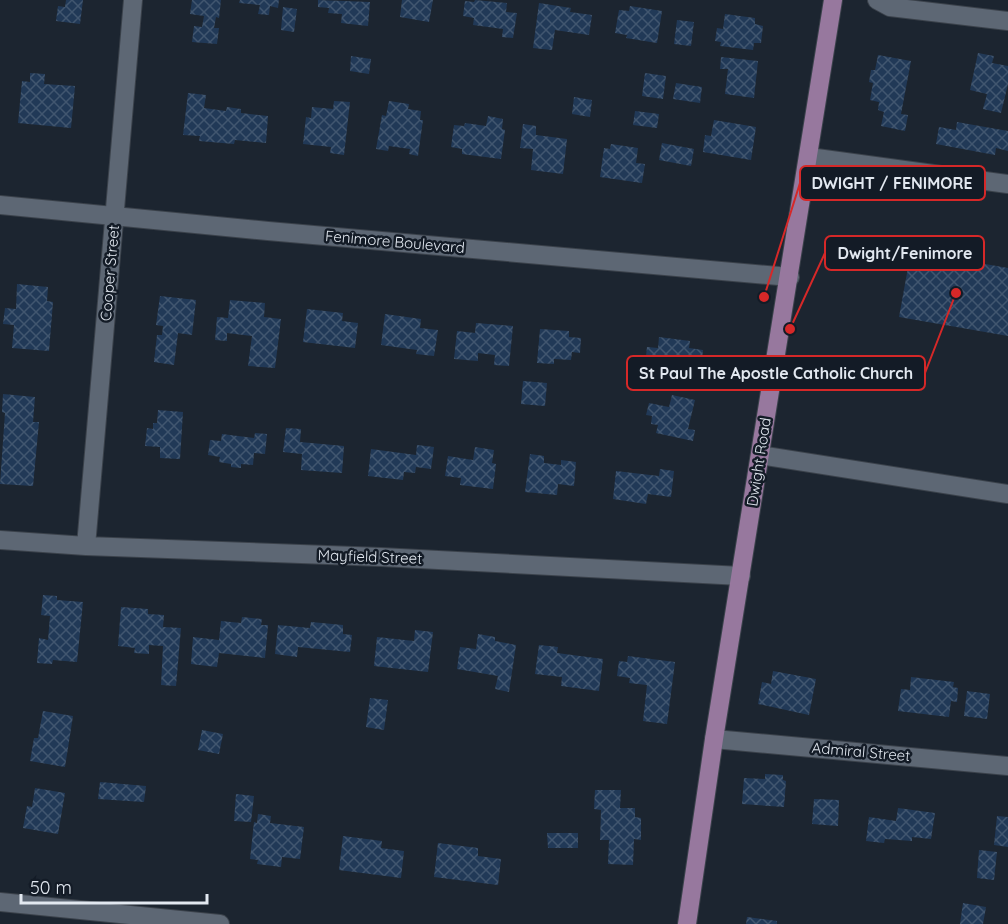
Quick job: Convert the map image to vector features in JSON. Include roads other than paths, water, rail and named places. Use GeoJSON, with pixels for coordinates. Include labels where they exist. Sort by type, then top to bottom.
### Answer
{"type":"FeatureCollection","features":[{"type":"Feature","properties":{"kind":"main road","name":"Dwight Road"},"geometry":{"type":"LineString","coordinates":[[687,924],[714,739],[833,0]]}},
{"type":"Feature","properties":{"kind":"street","name":"Cooper Street"},"geometry":{"type":"LineString","coordinates":[[86,546],[133,0]]}},
{"type":"Feature","properties":{"kind":"street"},"geometry":{"type":"LineString","coordinates":[[877,0],[890,7],[1008,21]]}},
{"type":"Feature","properties":{"kind":"street"},"geometry":{"type":"LineString","coordinates":[[809,157],[1008,184]]}},
{"type":"Feature","properties":{"kind":"street","name":"Fenimore Boulevard"},"geometry":{"type":"LineString","coordinates":[[0,205],[790,277]]}},
{"type":"Feature","properties":{"kind":"street"},"geometry":{"type":"LineString","coordinates":[[760,455],[1008,494]]}},
{"type":"Feature","properties":{"kind":"street","name":"Mayfield Street"},"geometry":{"type":"LineString","coordinates":[[0,540],[86,546],[381,557],[741,576]]}},
{"type":"Feature","properties":{"kind":"street","name":"Admiral Street"},"geometry":{"type":"LineString","coordinates":[[714,739],[1008,766]]}},
{"type":"Feature","properties":{"kind":"street"},"geometry":{"type":"LineString","coordinates":[[0,902],[220,924]]}},
{"type":"Feature","properties":{"kind":"place","name":"St Paul The Apostle Catholic Church"},"geometry":{"type":"Point","coordinates":[956,293]}},
{"type":"Feature","properties":{"kind":"place","name":"DWIGHT / FENIMORE"},"geometry":{"type":"Point","coordinates":[764,297]}},
{"type":"Feature","properties":{"kind":"place","name":"Dwight/Fenimore"},"geometry":{"type":"Point","coordinates":[790,329]}}]}
